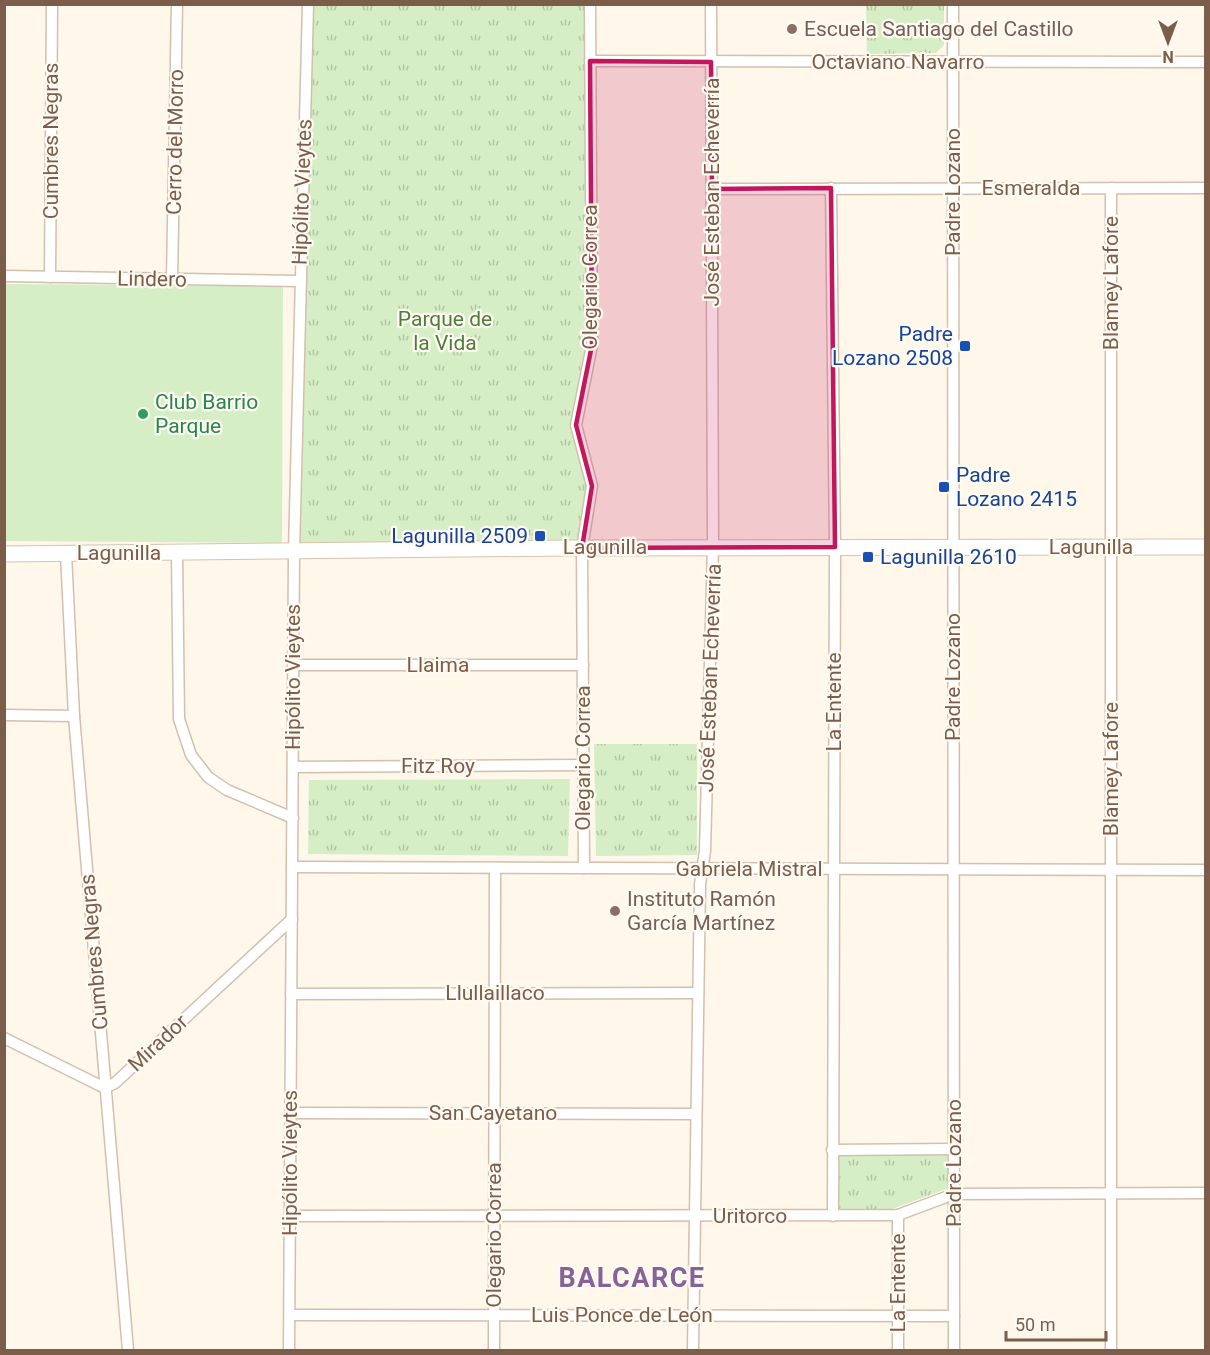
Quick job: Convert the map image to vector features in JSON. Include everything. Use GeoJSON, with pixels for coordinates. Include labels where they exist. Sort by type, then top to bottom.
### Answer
{"type":"FeatureCollection","features":[{"type":"Feature","properties":{"kind":"main road","name":"Lagunilla"},"geometry":{"type":"LineString","coordinates":[[4,554],[713,547],[1206,547]]}},
{"type":"Feature","properties":{"kind":"street","name":"Cumbres Negras"},"geometry":{"type":"LineString","coordinates":[[50,277],[52,4]]}},
{"type":"Feature","properties":{"kind":"street","name":"Cerro del Morro"},"geometry":{"type":"LineString","coordinates":[[172,279],[177,4]]}},
{"type":"Feature","properties":{"kind":"street","name":"Hipólito Vieytes"},"geometry":{"type":"LineString","coordinates":[[289,1350],[294,551],[299,281],[308,4]]}},
{"type":"Feature","properties":{"kind":"street","name":"Olegario Correa"},"geometry":{"type":"LineString","coordinates":[[584,868],[582,548],[592,486],[576,424],[592,345],[590,4]]}},
{"type":"Feature","properties":{"kind":"street","name":"José Esteban Echeverría"},"geometry":{"type":"LineString","coordinates":[[693,1350],[694,1114],[713,547],[711,4]]}},
{"type":"Feature","properties":{"kind":"street","name":"Padre Lozano"},"geometry":{"type":"LineString","coordinates":[[953,4],[954,1350]]}},
{"type":"Feature","properties":{"kind":"street","name":"Octaviano Navarro"},"geometry":{"type":"LineString","coordinates":[[590,61],[1206,62]]}},
{"type":"Feature","properties":{"kind":"street","name":"Blamey Lafore"},"geometry":{"type":"LineString","coordinates":[[1111,188],[1111,1350]]}},
{"type":"Feature","properties":{"kind":"street","name":"Esmeralda"},"geometry":{"type":"LineString","coordinates":[[712,189],[1206,188]]}},
{"type":"Feature","properties":{"kind":"street","name":"La Entente"},"geometry":{"type":"LineString","coordinates":[[831,189],[835,547],[833,1216]]}},
{"type":"Feature","properties":{"kind":"street","name":"Lindero"},"geometry":{"type":"LineString","coordinates":[[4,276],[299,281]]}},
{"type":"Feature","properties":{"kind":"street"},"geometry":{"type":"LineString","coordinates":[[177,553],[179,719],[191,755],[208,777],[227,790],[293,818]]}},
{"type":"Feature","properties":{"kind":"street","name":"Cumbres Negras"},"geometry":{"type":"LineString","coordinates":[[66,554],[74,716],[128,1350]]}},
{"type":"Feature","properties":{"kind":"street","name":"Llaima"},"geometry":{"type":"LineString","coordinates":[[293,665],[583,665]]}},
{"type":"Feature","properties":{"kind":"street"},"geometry":{"type":"LineString","coordinates":[[4,715],[74,716]]}},
{"type":"Feature","properties":{"kind":"street","name":"Fitz Roy"},"geometry":{"type":"LineString","coordinates":[[293,767],[583,765]]}},
{"type":"Feature","properties":{"kind":"street","name":"Gabriela Mistral"},"geometry":{"type":"LineString","coordinates":[[292,867],[1206,870]]}},
{"type":"Feature","properties":{"kind":"street","name":"Olegario Correa"},"geometry":{"type":"LineString","coordinates":[[494,1350],[495,868]]}},
{"type":"Feature","properties":{"kind":"street","name":"Mirador"},"geometry":{"type":"LineString","coordinates":[[105,1088],[115,1083],[292,919]]}},
{"type":"Feature","properties":{"kind":"street","name":"Llullaillaco"},"geometry":{"type":"LineString","coordinates":[[291,994],[698,993]]}},
{"type":"Feature","properties":{"kind":"street"},"geometry":{"type":"LineString","coordinates":[[4,1038],[105,1088]]}},
{"type":"Feature","properties":{"kind":"street","name":"San Cayetano"},"geometry":{"type":"LineString","coordinates":[[291,1113],[694,1114]]}},
{"type":"Feature","properties":{"kind":"street"},"geometry":{"type":"LineString","coordinates":[[832,1150],[954,1149]]}},
{"type":"Feature","properties":{"kind":"street","name":"Uritorco"},"geometry":{"type":"LineString","coordinates":[[290,1216],[898,1215],[954,1194],[1206,1193]]}},
{"type":"Feature","properties":{"kind":"street","name":"La Entente"},"geometry":{"type":"LineString","coordinates":[[898,1215],[898,1350]]}},
{"type":"Feature","properties":{"kind":"street","name":"Luis Ponce de León"},"geometry":{"type":"LineString","coordinates":[[290,1315],[954,1316]]}},
{"type":"Feature","properties":{"kind":"highlighted area"},"geometry":{"type":"Polygon","coordinates":[[[590,61],[711,62],[712,189],[831,188],[835,547],[582,548],[592,486],[576,425],[592,345],[590,61]]]}},
{"type":"Feature","properties":{"kind":"green space","name":"Parque de la Vida"},"geometry":{"type":"Polygon","coordinates":[[[308,5],[590,5],[592,345],[577,411],[589,466],[582,548],[294,551],[308,5]]]}},
{"type":"Feature","properties":{"kind":"green space"},"geometry":{"type":"Polygon","coordinates":[[[866,5],[944,5],[944,45],[936,53],[867,54],[866,5]]]}},
{"type":"Feature","properties":{"kind":"green space","name":"Club Barrio Parque"},"geometry":{"type":"Polygon","coordinates":[[[5,284],[283,286],[282,543],[5,541],[5,284]]]}},
{"type":"Feature","properties":{"kind":"green space"},"geometry":{"type":"Polygon","coordinates":[[[594,744],[697,744],[697,855],[596,856],[594,744]]]}},
{"type":"Feature","properties":{"kind":"green space"},"geometry":{"type":"Polygon","coordinates":[[[570,779],[568,856],[308,854],[309,780],[570,779]]]}},
{"type":"Feature","properties":{"kind":"green space"},"geometry":{"type":"Polygon","coordinates":[[[948,1154],[949,1188],[892,1209],[838,1211],[837,1155],[948,1154]]]}},
{"type":"Feature","properties":{"kind":"place","name":"Escuela Santiago del Castillo"},"geometry":{"type":"Point","coordinates":[792,29]}},
{"type":"Feature","properties":{"kind":"place","name":"Padre Lozano 2508"},"geometry":{"type":"Point","coordinates":[965,346]}},
{"type":"Feature","properties":{"kind":"place","name":"Club Barrio Parque"},"geometry":{"type":"Point","coordinates":[143,414]}},
{"type":"Feature","properties":{"kind":"place","name":"Padre Lozano 2415"},"geometry":{"type":"Point","coordinates":[944,487]}},
{"type":"Feature","properties":{"kind":"place","name":"Lagunilla 2509"},"geometry":{"type":"Point","coordinates":[540,536]}},
{"type":"Feature","properties":{"kind":"place","name":"Lagunilla 2610"},"geometry":{"type":"Point","coordinates":[868,557]}},
{"type":"Feature","properties":{"kind":"place","name":"Instituto Ramón García Martínez"},"geometry":{"type":"Point","coordinates":[615,911]}},
{"type":"Feature","properties":{"kind":"district","name":"BALCARCE"},"geometry":{"type":"Point","coordinates":[632,1278]}}]}
